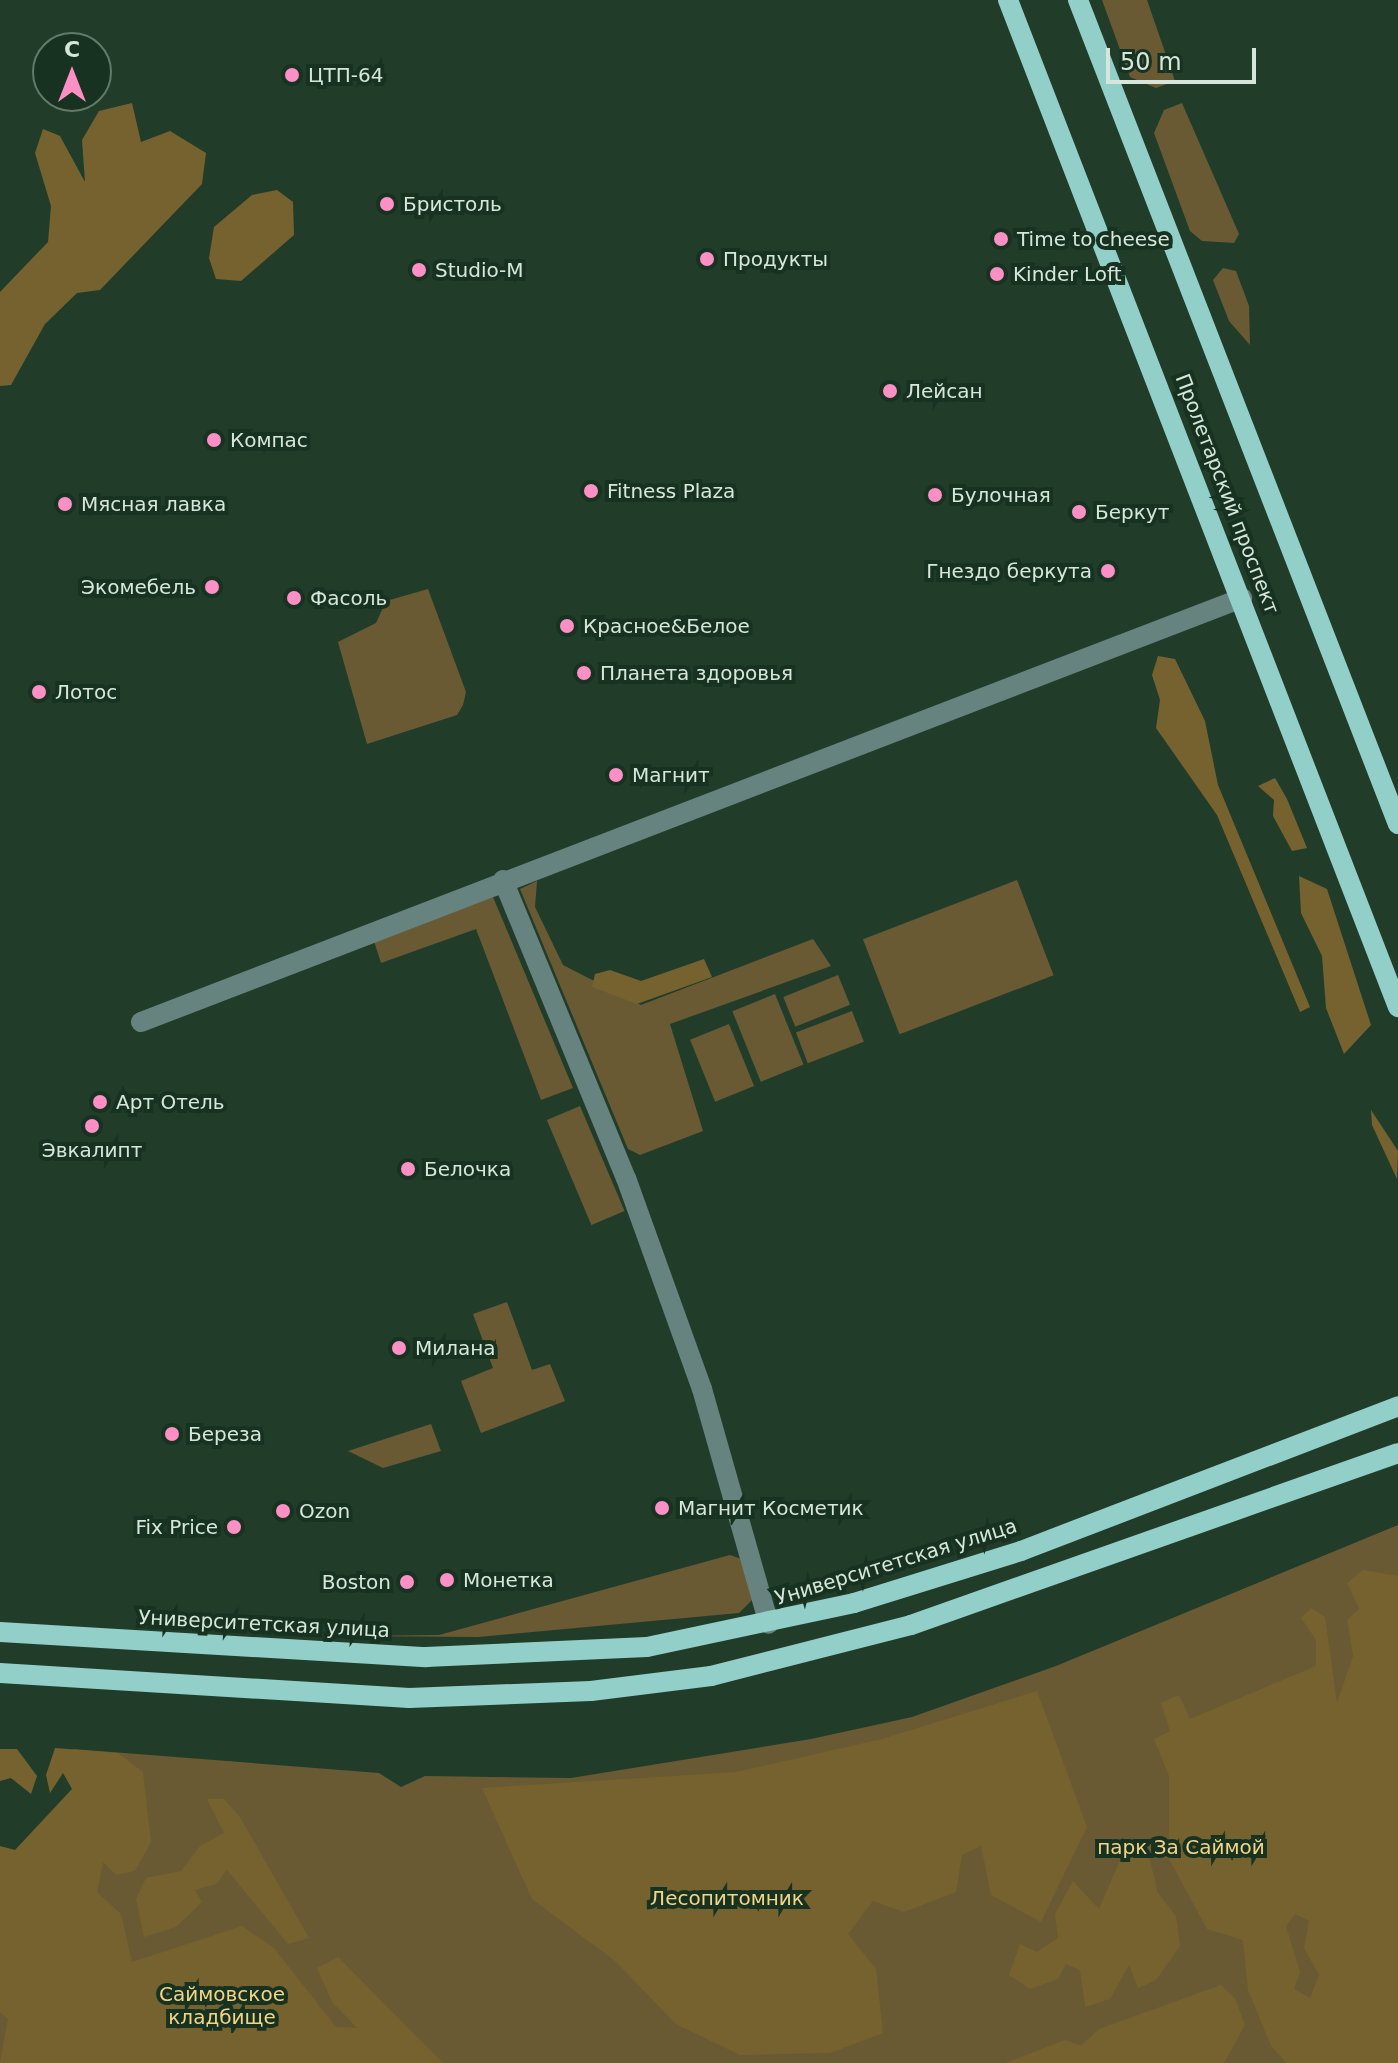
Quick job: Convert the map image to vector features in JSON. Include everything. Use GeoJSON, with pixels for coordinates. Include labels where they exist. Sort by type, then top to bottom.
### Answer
{"type":"FeatureCollection","features":[{"type":"Feature","properties":{"kind":"main road","name":"Пролетарский проспект"},"geometry":{"type":"LineString","coordinates":[[1008,0],[1398,1007]]}},
{"type":"Feature","properties":{"kind":"main road","name":"Пролетарский проспект"},"geometry":{"type":"LineString","coordinates":[[1078,0],[1398,824]]}},
{"type":"Feature","properties":{"kind":"main road","name":"Университетская улица"},"geometry":{"type":"LineString","coordinates":[[0,1632],[331,1654],[517,1657],[647,1647],[769,1624],[1021,1551],[1398,1406]]}},
{"type":"Feature","properties":{"kind":"main road"},"geometry":{"type":"LineString","coordinates":[[0,1673],[409,1698],[591,1691],[711,1676],[911,1625],[1398,1453]]}},
{"type":"Feature","properties":{"kind":"street"},"geometry":{"type":"LineString","coordinates":[[141,1022],[503,880],[989,700],[1242,598]]}},
{"type":"Feature","properties":{"kind":"street"},"geometry":{"type":"LineString","coordinates":[[503,880],[626,1178],[707,1402],[769,1624]]}},
{"type":"Feature","properties":{"kind":"green space"},"geometry":{"type":"Polygon","coordinates":[[[1102,0],[1147,0],[1175,81],[1156,88],[1130,77],[1102,0]]]}},
{"type":"Feature","properties":{"kind":"green space"},"geometry":{"type":"Polygon","coordinates":[[[132,103],[141,142],[170,131],[206,153],[202,184],[100,290],[77,293],[45,324],[11,385],[0,386],[0,292],[48,242],[51,206],[35,153],[43,129],[60,136],[85,182],[82,140],[98,112],[112,112],[112,108],[132,103]]]}},
{"type":"Feature","properties":{"kind":"green space"},"geometry":{"type":"Polygon","coordinates":[[[1182,103],[1239,234],[1234,243],[1202,241],[1190,231],[1154,133],[1164,110],[1182,103]]]}},
{"type":"Feature","properties":{"kind":"green space"},"geometry":{"type":"Polygon","coordinates":[[[277,190],[293,202],[294,235],[241,281],[216,279],[209,258],[214,227],[252,195],[277,190]]]}},
{"type":"Feature","properties":{"kind":"green space"},"geometry":{"type":"Polygon","coordinates":[[[1223,268],[1236,271],[1249,306],[1250,345],[1229,321],[1213,280],[1223,268]]]}},
{"type":"Feature","properties":{"kind":"green space"},"geometry":{"type":"Polygon","coordinates":[[[428,589],[466,692],[463,705],[457,715],[367,744],[338,642],[376,623],[386,601],[428,589]]]}},
{"type":"Feature","properties":{"kind":"green space"},"geometry":{"type":"Polygon","coordinates":[[[1158,656],[1175,659],[1205,721],[1218,785],[1310,1007],[1300,1012],[1217,815],[1156,728],[1160,700],[1152,675],[1158,656]]]}},
{"type":"Feature","properties":{"kind":"green space"},"geometry":{"type":"Polygon","coordinates":[[[1275,778],[1307,848],[1292,851],[1273,816],[1274,800],[1258,786],[1275,778]]]}},
{"type":"Feature","properties":{"kind":"green space"},"geometry":{"type":"Polygon","coordinates":[[[1299,876],[1327,889],[1371,1025],[1344,1054],[1326,1008],[1322,956],[1301,913],[1299,876]]]}},
{"type":"Feature","properties":{"kind":"green space"},"geometry":{"type":"Polygon","coordinates":[[[1017,880],[1054,975],[900,1034],[863,939],[1017,880]]]}},
{"type":"Feature","properties":{"kind":"green space"},"geometry":{"type":"Polygon","coordinates":[[[537,881],[535,907],[563,965],[641,1005],[813,939],[831,966],[670,1024],[703,1131],[640,1155],[628,1149],[520,889],[537,881]]]}},
{"type":"Feature","properties":{"kind":"green space"},"geometry":{"type":"Polygon","coordinates":[[[493,897],[573,1088],[541,1100],[476,929],[381,963],[374,941],[493,897]]]}},
{"type":"Feature","properties":{"kind":"green space"},"geometry":{"type":"Polygon","coordinates":[[[704,959],[712,977],[637,1004],[592,987],[595,974],[610,970],[641,981],[704,959]]]}},
{"type":"Feature","properties":{"kind":"green space"},"geometry":{"type":"Polygon","coordinates":[[[838,975],[850,1005],[795,1027],[783,997],[838,975]]]}},
{"type":"Feature","properties":{"kind":"green space"},"geometry":{"type":"Polygon","coordinates":[[[775,994],[803,1064],[761,1082],[732,1011],[775,994]]]}},
{"type":"Feature","properties":{"kind":"green space"},"geometry":{"type":"Polygon","coordinates":[[[852,1011],[864,1042],[808,1063],[796,1033],[852,1011]]]}},
{"type":"Feature","properties":{"kind":"green space"},"geometry":{"type":"Polygon","coordinates":[[[729,1024],[754,1086],[715,1102],[690,1040],[729,1024]]]}},
{"type":"Feature","properties":{"kind":"green space"},"geometry":{"type":"Polygon","coordinates":[[[580,1106],[625,1211],[591,1225],[547,1120],[580,1106]]]}},
{"type":"Feature","properties":{"kind":"green space"},"geometry":{"type":"Polygon","coordinates":[[[1371,1110],[1398,1151],[1397,1179],[1372,1125],[1371,1110]]]}},
{"type":"Feature","properties":{"kind":"green space"},"geometry":{"type":"Polygon","coordinates":[[[507,1302],[532,1370],[550,1364],[565,1401],[481,1433],[461,1381],[493,1368],[473,1314],[507,1302]]]}},
{"type":"Feature","properties":{"kind":"green space"},"geometry":{"type":"Polygon","coordinates":[[[431,1424],[441,1451],[383,1468],[348,1451],[431,1424]]]}},
{"type":"Feature","properties":{"kind":"green space","name":"парк За Саймой"},"geometry":{"type":"Polygon","coordinates":[[[1398,1525],[1398,2063],[0,2063],[0,1880],[74,1792],[73,1749],[379,1773],[401,1787],[425,1776],[571,1778],[811,1739],[912,1717],[1056,1666],[1398,1525]]]}},
{"type":"Feature","properties":{"kind":"green space"},"geometry":{"type":"Polygon","coordinates":[[[730,1555],[747,1561],[754,1598],[739,1613],[478,1637],[351,1636],[439,1635],[730,1555]]]}},
{"type":"Feature","properties":{"kind":"green space"},"geometry":{"type":"Polygon","coordinates":[[[1363,1570],[1398,1576],[1398,2063],[1287,2063],[1271,2046],[1248,1990],[1243,1940],[1207,1929],[1169,1859],[1169,1776],[1154,1739],[1170,1731],[1161,1703],[1179,1695],[1190,1719],[1316,1666],[1316,1640],[1301,1618],[1311,1608],[1325,1617],[1337,1703],[1353,1656],[1347,1620],[1359,1609],[1347,1583],[1363,1570]],[[1295,1914],[1286,1926],[1300,1972],[1294,1989],[1310,1998],[1319,1975],[1304,1948],[1309,1921],[1295,1914]]]}},
{"type":"Feature","properties":{"kind":"green space","name":"Лесопитомник"},"geometry":{"type":"Polygon","coordinates":[[[1037,1691],[1087,1827],[1041,1922],[991,1895],[981,1846],[962,1855],[956,1892],[904,1912],[873,1901],[848,1934],[876,1969],[883,2033],[830,2053],[740,2055],[676,2024],[615,1961],[532,1899],[482,1788],[737,1772],[882,1739],[1037,1691]]]}},
{"type":"Feature","properties":{"kind":"green space","name":"Саймовское кладбище"},"geometry":{"type":"Polygon","coordinates":[[[55,1748],[118,1753],[143,1772],[151,1842],[135,1871],[116,1875],[103,1862],[97,1892],[121,1914],[132,1962],[242,1926],[274,1948],[336,2027],[357,2028],[332,2002],[317,1968],[338,1957],[443,2063],[0,2063],[8,2019],[0,2012],[0,1846],[15,1850],[72,1789],[63,1773],[50,1793],[46,1775],[55,1748]]]}},
{"type":"Feature","properties":{"kind":"green space"},"geometry":{"type":"Polygon","coordinates":[[[0,1749],[17,1749],[37,1776],[31,1794],[11,1778],[0,1781],[0,1749]]]}},
{"type":"Feature","properties":{"kind":"green space"},"geometry":{"type":"Polygon","coordinates":[[[207,1799],[224,1799],[240,1817],[309,1938],[288,1944],[227,1870],[216,1884],[195,1890],[202,1902],[176,1927],[144,1937],[136,1899],[146,1878],[181,1871],[200,1846],[224,1833],[207,1799]]]}},
{"type":"Feature","properties":{"kind":"green space"},"geometry":{"type":"Polygon","coordinates":[[[1124,1851],[1149,1856],[1158,1893],[1176,1916],[1180,1946],[1156,1980],[1138,1988],[1129,1965],[1110,1999],[1085,2007],[1080,1970],[1066,1964],[1058,1979],[1030,1989],[1009,1975],[1020,1944],[1037,1952],[1058,1938],[1055,1914],[1073,1881],[1099,1909],[1124,1851]]]}},
{"type":"Feature","properties":{"kind":"green space"},"geometry":{"type":"Polygon","coordinates":[[[1221,1985],[1235,1998],[1245,2025],[1224,2063],[1006,2063],[1065,2040],[1081,2046],[1099,2029],[1221,1985]]]}},
{"type":"Feature","properties":{"kind":"place","name":"ЦТП-64"},"geometry":{"type":"Point","coordinates":[292,75]}},
{"type":"Feature","properties":{"kind":"place","name":"Бристоль"},"geometry":{"type":"Point","coordinates":[387,204]}},
{"type":"Feature","properties":{"kind":"place","name":"Time to cheese"},"geometry":{"type":"Point","coordinates":[1001,239]}},
{"type":"Feature","properties":{"kind":"place","name":"Продукты"},"geometry":{"type":"Point","coordinates":[707,259]}},
{"type":"Feature","properties":{"kind":"place","name":"Studio-M"},"geometry":{"type":"Point","coordinates":[419,270]}},
{"type":"Feature","properties":{"kind":"place","name":"Kinder Loft"},"geometry":{"type":"Point","coordinates":[997,274]}},
{"type":"Feature","properties":{"kind":"place","name":"Лейсан"},"geometry":{"type":"Point","coordinates":[890,391]}},
{"type":"Feature","properties":{"kind":"place","name":"Компас"},"geometry":{"type":"Point","coordinates":[214,440]}},
{"type":"Feature","properties":{"kind":"place","name":"Fitness Plaza"},"geometry":{"type":"Point","coordinates":[591,491]}},
{"type":"Feature","properties":{"kind":"place","name":"Булочная"},"geometry":{"type":"Point","coordinates":[935,495]}},
{"type":"Feature","properties":{"kind":"place","name":"Мясная лавка"},"geometry":{"type":"Point","coordinates":[65,504]}},
{"type":"Feature","properties":{"kind":"place","name":"Беркут"},"geometry":{"type":"Point","coordinates":[1079,512]}},
{"type":"Feature","properties":{"kind":"place","name":"Гнездо беркута"},"geometry":{"type":"Point","coordinates":[1108,571]}},
{"type":"Feature","properties":{"kind":"place","name":"Экомебель"},"geometry":{"type":"Point","coordinates":[212,587]}},
{"type":"Feature","properties":{"kind":"place","name":"Фасоль"},"geometry":{"type":"Point","coordinates":[294,598]}},
{"type":"Feature","properties":{"kind":"place","name":"Красное&Белое"},"geometry":{"type":"Point","coordinates":[567,626]}},
{"type":"Feature","properties":{"kind":"place","name":"Планета здоровья"},"geometry":{"type":"Point","coordinates":[584,673]}},
{"type":"Feature","properties":{"kind":"place","name":"Лотос"},"geometry":{"type":"Point","coordinates":[39,692]}},
{"type":"Feature","properties":{"kind":"place","name":"Магнит"},"geometry":{"type":"Point","coordinates":[616,775]}},
{"type":"Feature","properties":{"kind":"place","name":"Арт Отель"},"geometry":{"type":"Point","coordinates":[100,1102]}},
{"type":"Feature","properties":{"kind":"place","name":"Эвкалипт"},"geometry":{"type":"Point","coordinates":[92,1126]}},
{"type":"Feature","properties":{"kind":"place","name":"Белочка"},"geometry":{"type":"Point","coordinates":[408,1169]}},
{"type":"Feature","properties":{"kind":"place","name":"Милана"},"geometry":{"type":"Point","coordinates":[399,1348]}},
{"type":"Feature","properties":{"kind":"place","name":"Береза"},"geometry":{"type":"Point","coordinates":[172,1434]}},
{"type":"Feature","properties":{"kind":"place","name":"Магнит Косметик"},"geometry":{"type":"Point","coordinates":[662,1508]}},
{"type":"Feature","properties":{"kind":"place","name":"Ozon"},"geometry":{"type":"Point","coordinates":[283,1511]}},
{"type":"Feature","properties":{"kind":"place","name":"Fix Price"},"geometry":{"type":"Point","coordinates":[234,1527]}},
{"type":"Feature","properties":{"kind":"place","name":"Монетка"},"geometry":{"type":"Point","coordinates":[447,1580]}},
{"type":"Feature","properties":{"kind":"place","name":"Boston"},"geometry":{"type":"Point","coordinates":[407,1582]}}]}
